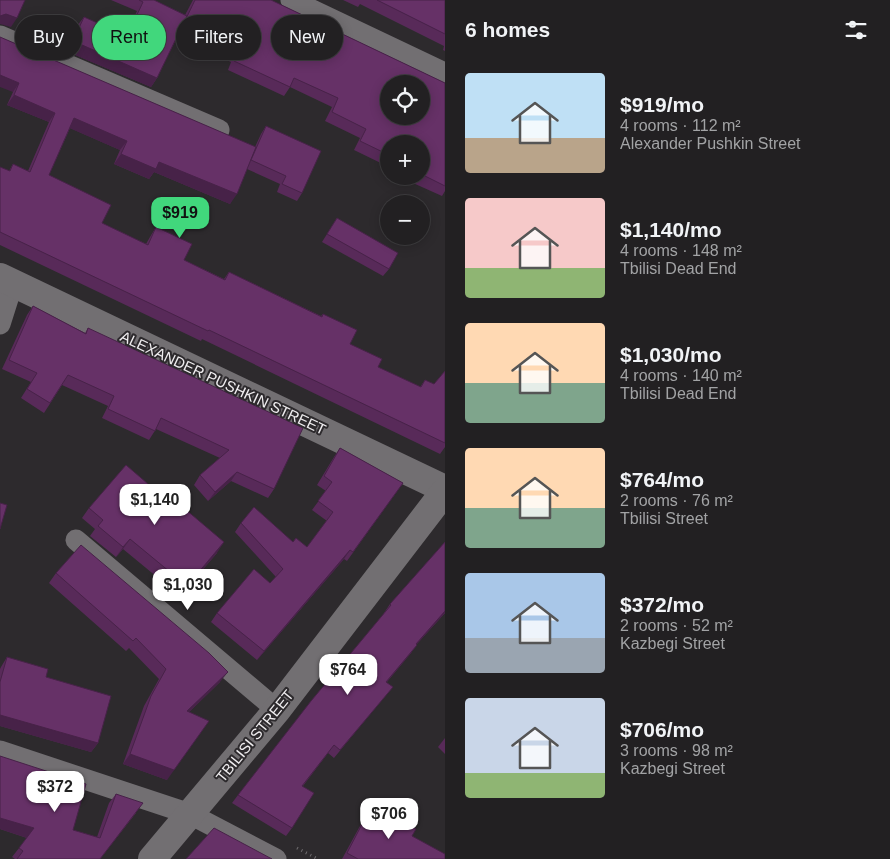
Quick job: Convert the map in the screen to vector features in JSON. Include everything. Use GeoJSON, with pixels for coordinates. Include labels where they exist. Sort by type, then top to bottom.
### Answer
{"type":"FeatureCollection","features":[{"type":"Feature","properties":{"kind":"main road","name":"ALEXANDER PUSHKIN STREET"},"geometry":{"type":"LineString","coordinates":[[6,280],[445,490]]}},
{"type":"Feature","properties":{"kind":"main road","name":"TBILISI STREET"},"geometry":{"type":"LineString","coordinates":[[152,859],[277,710],[445,490]]}},
{"type":"Feature","properties":{"kind":"street"},"geometry":{"type":"LineString","coordinates":[[291,0],[445,72]]}},
{"type":"Feature","properties":{"kind":"street"},"geometry":{"type":"LineString","coordinates":[[0,36],[219,130]]}},
{"type":"Feature","properties":{"kind":"street"},"geometry":{"type":"LineString","coordinates":[[0,324],[6,280]]}},
{"type":"Feature","properties":{"kind":"street"},"geometry":{"type":"LineString","coordinates":[[76,540],[277,710]]}},
{"type":"Feature","properties":{"kind":"street"},"geometry":{"type":"LineString","coordinates":[[0,751],[190,814],[276,859]]}},
{"type":"Feature","properties":{"kind":"building"},"geometry":{"type":"Polygon","coordinates":[[[0,0],[25,0],[18,15],[15,15],[15,17],[6,14],[0,16],[0,0]]]}},
{"type":"Feature","properties":{"kind":"building"},"geometry":{"type":"Polygon","coordinates":[[[139,0],[154,0],[185,15],[176,15],[176,39],[166,59],[166,15],[137,15],[143,2],[139,0]]]}},
{"type":"Feature","properties":{"kind":"building"},"geometry":{"type":"Polygon","coordinates":[[[195,0],[271,0],[302,15],[271,15],[271,60],[343,60],[343,34],[428,75],[380,75],[380,125],[430,125],[430,76],[445,83],[445,186],[430,178],[430,135],[380,135],[380,151],[360,141],[366,129],[332,112],[338,98],[294,78],[290,87],[234,61],[261,60],[261,15],[188,15],[195,0]]]}},
{"type":"Feature","properties":{"kind":"building"},"geometry":{"type":"Polygon","coordinates":[[[377,0],[445,0],[445,34],[377,0]]]}},
{"type":"Feature","properties":{"kind":"building"},"geometry":{"type":"Polygon","coordinates":[[[84,17],[92,21],[92,49],[82,45],[82,21],[84,17]]]}},
{"type":"Feature","properties":{"kind":"building"},"geometry":{"type":"Polygon","coordinates":[[[0,37],[15,43],[15,60],[54,60],[256,147],[237,194],[159,162],[156,169],[121,154],[127,141],[74,118],[49,175],[111,205],[102,223],[148,245],[156,227],[192,244],[184,260],[225,280],[229,272],[322,317],[323,314],[357,330],[350,344],[382,359],[378,367],[421,387],[425,380],[434,384],[445,371],[445,443],[0,232],[0,167],[10,171],[13,164],[30,172],[55,113],[14,95],[19,83],[0,75],[0,37]]]}},
{"type":"Feature","properties":{"kind":"building"},"geometry":{"type":"Polygon","coordinates":[[[116,60],[166,60],[157,78],[116,60]]]}},
{"type":"Feature","properties":{"kind":"building"},"geometry":{"type":"Polygon","coordinates":[[[266,126],[321,151],[302,193],[282,184],[286,176],[251,160],[266,126]]]}},
{"type":"Feature","properties":{"kind":"building"},"geometry":{"type":"Polygon","coordinates":[[[337,218],[380,243],[380,245],[384,245],[398,253],[389,269],[327,234],[337,218]]]}},
{"type":"Feature","properties":{"kind":"building"},"geometry":{"type":"Polygon","coordinates":[[[33,306],[86,334],[88,328],[303,428],[274,489],[237,472],[215,492],[200,475],[229,450],[161,418],[155,431],[108,409],[114,396],[68,375],[50,403],[27,389],[37,373],[9,360],[33,306]]]}},
{"type":"Feature","properties":{"kind":"building"},"geometry":{"type":"Polygon","coordinates":[[[340,448],[403,483],[353,552],[350,550],[264,651],[217,613],[254,569],[270,583],[283,569],[241,523],[254,507],[293,542],[296,538],[307,547],[333,512],[318,501],[332,482],[324,476],[340,448]]]}},
{"type":"Feature","properties":{"kind":"building"},"geometry":{"type":"Polygon","coordinates":[[[126,465],[162,496],[165,492],[224,542],[187,586],[130,539],[123,547],[98,526],[103,520],[89,508],[126,465]]]}},
{"type":"Feature","properties":{"kind":"building"},"geometry":{"type":"Polygon","coordinates":[[[0,503],[7,505],[0,529],[0,503]]]}},
{"type":"Feature","properties":{"kind":"building"},"geometry":{"type":"Polygon","coordinates":[[[445,542],[445,611],[386,682],[393,687],[340,750],[334,745],[302,786],[314,793],[292,828],[238,795],[390,604],[445,542]]]}},
{"type":"Feature","properties":{"kind":"building"},"geometry":{"type":"Polygon","coordinates":[[[81,545],[209,653],[228,672],[187,711],[209,721],[174,770],[130,754],[151,696],[166,669],[136,638],[133,641],[56,573],[81,545]]]}},
{"type":"Feature","properties":{"kind":"building"},"geometry":{"type":"Polygon","coordinates":[[[7,657],[48,669],[46,677],[111,696],[98,743],[0,715],[0,682],[7,657]]]}},
{"type":"Feature","properties":{"kind":"building"},"geometry":{"type":"Polygon","coordinates":[[[0,756],[86,784],[73,830],[100,838],[116,794],[143,803],[100,859],[17,859],[23,851],[19,848],[34,828],[0,818],[0,756]]]}},
{"type":"Feature","properties":{"kind":"building"},"geometry":{"type":"Polygon","coordinates":[[[372,805],[416,829],[412,836],[445,854],[445,859],[358,859],[347,853],[372,805]]]}},
{"type":"Feature","properties":{"kind":"building"},"geometry":{"type":"Polygon","coordinates":[[[214,828],[272,859],[186,859],[214,828]]]}}]}
